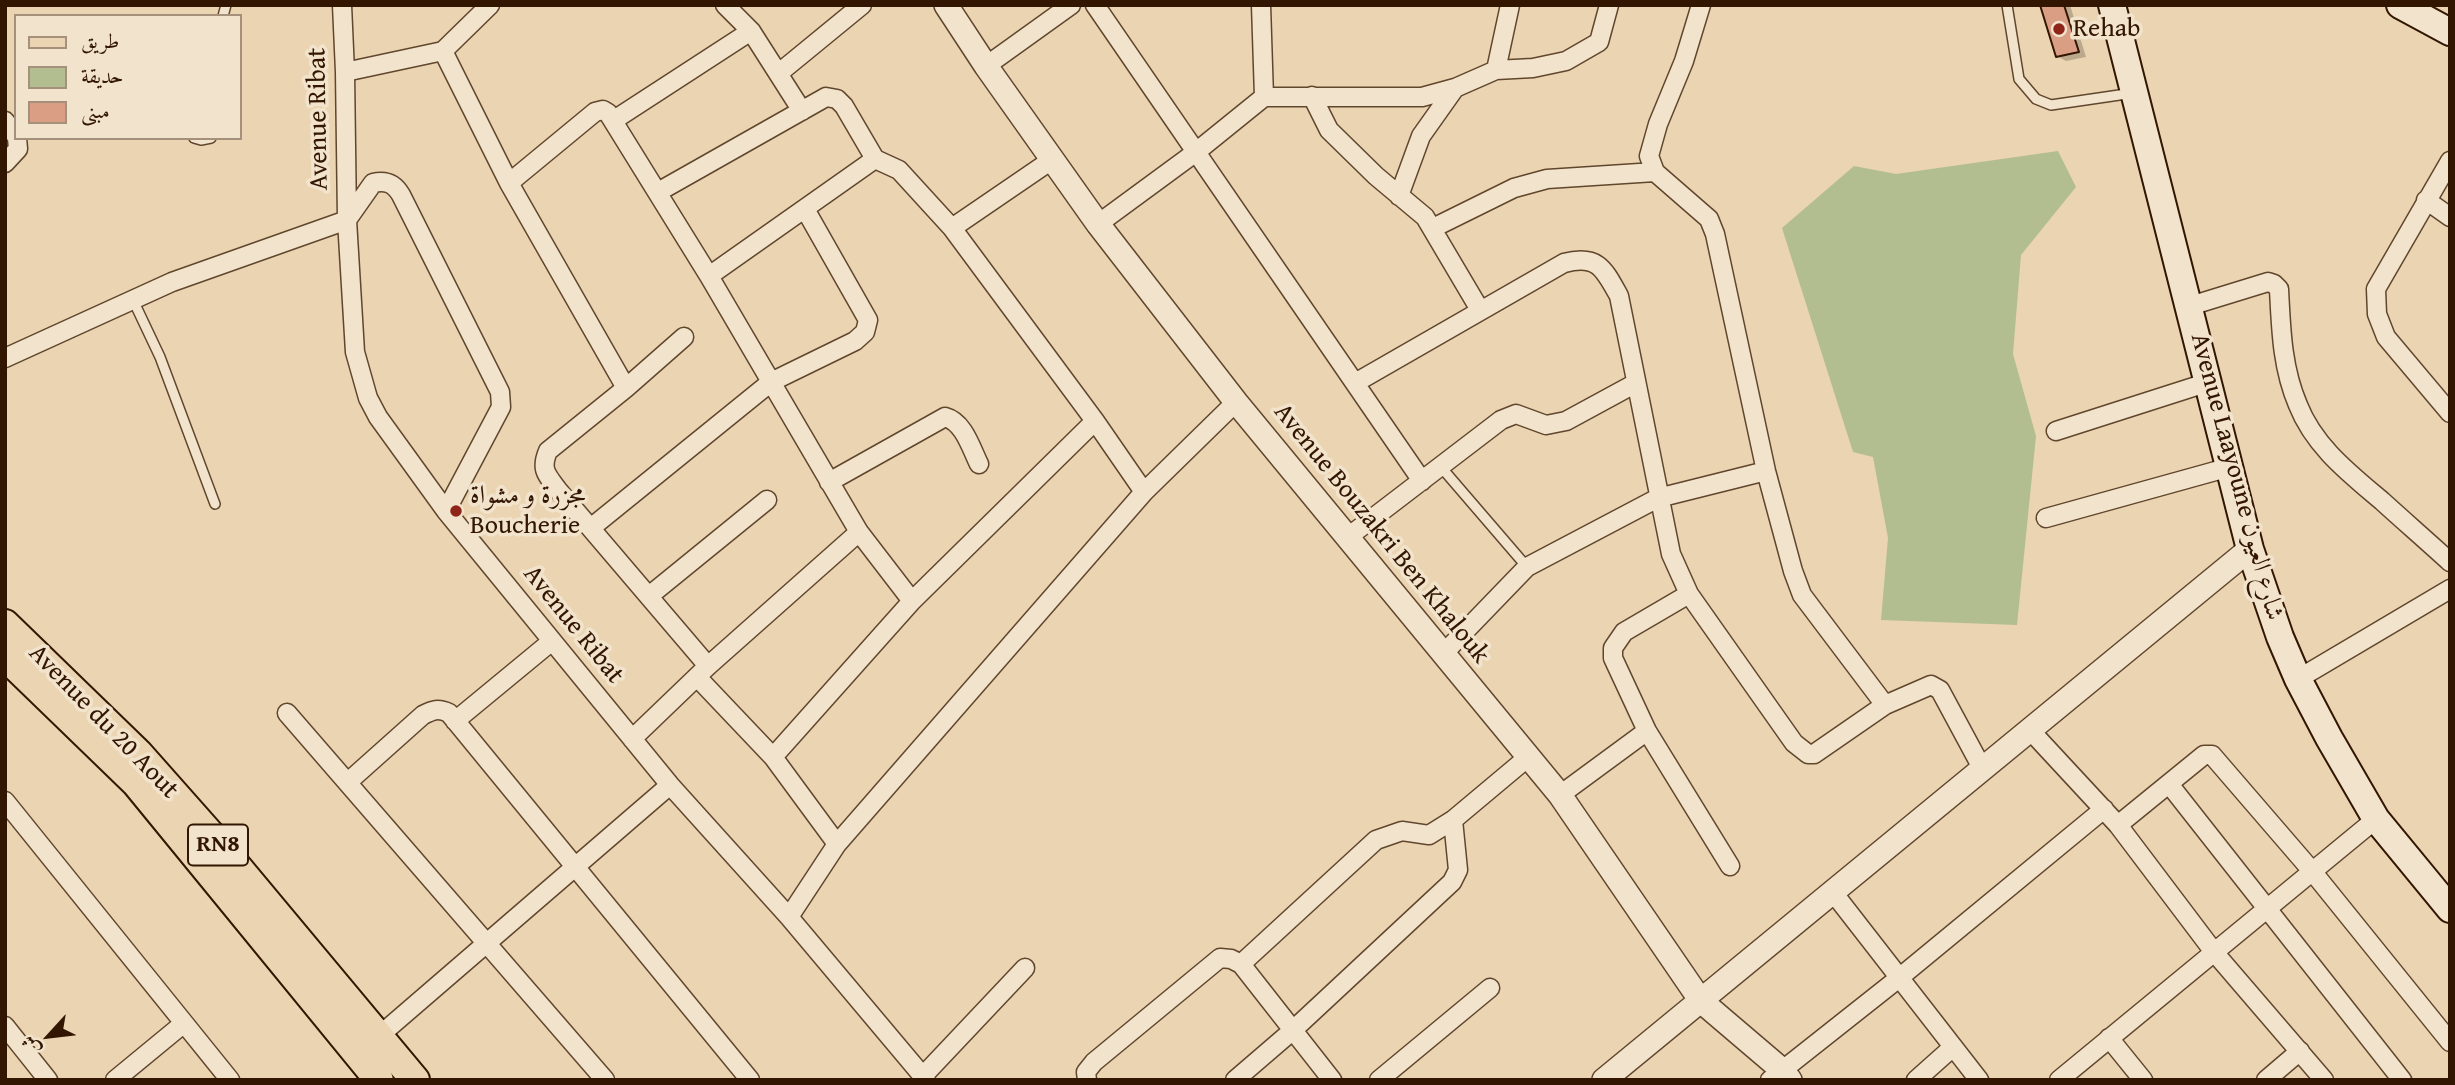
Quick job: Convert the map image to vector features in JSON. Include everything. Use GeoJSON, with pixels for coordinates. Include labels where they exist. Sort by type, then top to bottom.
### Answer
{"type":"FeatureCollection","features":[{"type":"Feature","properties":{"kind":"main road","name":"Avenue Laayoune شارع العيون"},"geometry":{"type":"LineString","coordinates":[[2112,5],[2250,549],[2280,637],[2298,679],[2329,738],[2376,819],[2450,909]]}},
{"type":"Feature","properties":{"kind":"main road"},"geometry":{"type":"LineString","coordinates":[[2400,5],[2450,32]]}},
{"type":"Feature","properties":{"kind":"main road","name":"Avenue du 20 Aout"},"geometry":{"type":"LineString","coordinates":[[5,624],[139,754],[415,1080]]}},
{"type":"Feature","properties":{"kind":"main road","name":"Avenue du 20 Aout"},"geometry":{"type":"LineString","coordinates":[[5,656],[136,783],[379,1080]]}},
{"type":"Feature","properties":{"kind":"street","name":"Avenue Ribat"},"geometry":{"type":"LineString","coordinates":[[342,5],[347,220],[355,352],[368,398],[377,417],[446,511],[670,785],[789,917],[924,1078]]}},
{"type":"Feature","properties":{"kind":"street"},"geometry":{"type":"LineString","coordinates":[[345,72],[443,51],[490,5]]}},
{"type":"Feature","properties":{"kind":"street"},"geometry":{"type":"LineString","coordinates":[[725,5],[751,32],[802,111]]}},
{"type":"Feature","properties":{"kind":"street"},"geometry":{"type":"LineString","coordinates":[[779,73],[862,5]]}},
{"type":"Feature","properties":{"kind":"street","name":"Avenue Bouzakri Ben Khalouk"},"geometry":{"type":"LineString","coordinates":[[946,5],[1098,224],[1236,401],[1560,795],[1701,1001],[1781,1076]]}},
{"type":"Feature","properties":{"kind":"street"},"geometry":{"type":"LineString","coordinates":[[986,66],[1071,5]]}},
{"type":"Feature","properties":{"kind":"street"},"geometry":{"type":"LineString","coordinates":[[1095,5],[1422,481]]}},
{"type":"Feature","properties":{"kind":"street"},"geometry":{"type":"LineString","coordinates":[[1261,5],[1264,97]]}},
{"type":"Feature","properties":{"kind":"street"},"geometry":{"type":"LineString","coordinates":[[1496,70],[1510,5]]}},
{"type":"Feature","properties":{"kind":"street"},"geometry":{"type":"LineString","coordinates":[[1098,224],[1196,152],[1264,97],[1413,98],[1455,88],[1496,70],[1552,65],[1566,61],[1595,45],[1601,38],[1609,5]]}},
{"type":"Feature","properties":{"kind":"street"},"geometry":{"type":"LineString","coordinates":[[1701,5],[1684,61],[1648,156],[1655,172],[1710,219],[1766,471],[1802,595],[1885,705]]}},
{"type":"Feature","properties":{"kind":"street"},"geometry":{"type":"LineString","coordinates":[[614,120],[751,32]]}},
{"type":"Feature","properties":{"kind":"street"},"geometry":{"type":"LineString","coordinates":[[443,51],[509,183],[626,388]]}},
{"type":"Feature","properties":{"kind":"street"},"geometry":{"type":"LineString","coordinates":[[1399,197],[1421,136],[1455,88]]}},
{"type":"Feature","properties":{"kind":"street"},"geometry":{"type":"LineString","coordinates":[[1312,96],[1329,130],[1399,197],[1425,217],[1480,310]]}},
{"type":"Feature","properties":{"kind":"street"},"geometry":{"type":"LineString","coordinates":[[658,192],[827,97],[837,99],[844,106],[875,159],[899,170],[951,228],[1095,421],[1144,492]]}},
{"type":"Feature","properties":{"kind":"street"},"geometry":{"type":"LineString","coordinates":[[509,183],[595,112],[603,110],[614,120],[859,532],[912,601]]}},
{"type":"Feature","properties":{"kind":"street"},"geometry":{"type":"LineString","coordinates":[[5,163],[18,149],[16,140]]}},
{"type":"Feature","properties":{"kind":"street"},"geometry":{"type":"LineString","coordinates":[[709,276],[875,159]]}},
{"type":"Feature","properties":{"kind":"street"},"geometry":{"type":"LineString","coordinates":[[951,228],[1053,159]]}},
{"type":"Feature","properties":{"kind":"street"},"geometry":{"type":"LineString","coordinates":[[2450,161],[2376,289],[2377,314],[2386,337],[2450,413]]}},
{"type":"Feature","properties":{"kind":"street"},"geometry":{"type":"LineString","coordinates":[[1433,228],[1514,188],[1547,178],[1655,172]]}},
{"type":"Feature","properties":{"kind":"street"},"geometry":{"type":"LineString","coordinates":[[5,358],[172,282],[347,220],[373,183],[389,182],[397,188],[500,392],[501,407],[446,511]]}},
{"type":"Feature","properties":{"kind":"street"},"geometry":{"type":"LineString","coordinates":[[2426,200],[2450,217]]}},
{"type":"Feature","properties":{"kind":"street"},"geometry":{"type":"LineString","coordinates":[[592,527],[771,382],[855,341],[865,332],[868,320],[805,209]]}},
{"type":"Feature","properties":{"kind":"street"},"geometry":{"type":"LineString","coordinates":[[1355,383],[1564,264],[1586,259],[1595,263],[1602,269],[1619,296],[1671,554],[1689,594],[1794,743],[1808,754],[1821,750],[1885,705],[1931,685],[1940,690],[1982,768]]}},
{"type":"Feature","properties":{"kind":"street"},"geometry":{"type":"LineString","coordinates":[[2190,306],[2268,282],[2274,284],[2279,289],[2282,349],[2289,380],[2311,432],[2346,470],[2450,562]]}},
{"type":"Feature","properties":{"kind":"street"},"geometry":{"type":"LineString","coordinates":[[684,337],[548,452],[543,462],[545,472],[649,596],[703,671],[773,757],[837,844]]}},
{"type":"Feature","properties":{"kind":"street"},"geometry":{"type":"LineString","coordinates":[[2056,431],[2209,382]]}},
{"type":"Feature","properties":{"kind":"street"},"geometry":{"type":"LineString","coordinates":[[1348,537],[1501,420],[1516,414],[1546,425],[1566,421],[1636,383]]}},
{"type":"Feature","properties":{"kind":"street"},"geometry":{"type":"LineString","coordinates":[[789,917],[837,844],[1144,492],[1236,401]]}},
{"type":"Feature","properties":{"kind":"street"},"geometry":{"type":"LineString","coordinates":[[829,482],[945,417],[953,419],[960,426],[979,464]]}},
{"type":"Feature","properties":{"kind":"street"},"geometry":{"type":"LineString","coordinates":[[773,757],[912,601],[1095,421]]}},
{"type":"Feature","properties":{"kind":"street"},"geometry":{"type":"LineString","coordinates":[[2046,518],[2230,467]]}},
{"type":"Feature","properties":{"kind":"street"},"geometry":{"type":"LineString","coordinates":[[1443,654],[1527,567],[1658,498],[1766,471]]}},
{"type":"Feature","properties":{"kind":"street"},"geometry":{"type":"LineString","coordinates":[[649,596],[767,500]]}},
{"type":"Feature","properties":{"kind":"street"},"geometry":{"type":"LineString","coordinates":[[632,739],[703,671],[859,532]]}},
{"type":"Feature","properties":{"kind":"street"},"geometry":{"type":"LineString","coordinates":[[1604,1080],[2250,549]]}},
{"type":"Feature","properties":{"kind":"street"},"geometry":{"type":"LineString","coordinates":[[2298,679],[2450,589]]}},
{"type":"Feature","properties":{"kind":"street"},"geometry":{"type":"LineString","coordinates":[[1689,594],[1624,632],[1612,648],[1613,657],[1647,730],[1730,866]]}},
{"type":"Feature","properties":{"kind":"street"},"geometry":{"type":"LineString","coordinates":[[455,721],[552,641]]}},
{"type":"Feature","properties":{"kind":"street"},"geometry":{"type":"LineString","coordinates":[[348,782],[423,715],[442,710],[455,721],[576,866],[750,1080]]}},
{"type":"Feature","properties":{"kind":"street"},"geometry":{"type":"LineString","coordinates":[[287,713],[605,1080]]}},
{"type":"Feature","properties":{"kind":"street"},"geometry":{"type":"LineString","coordinates":[[2029,729],[2118,825],[2214,952],[2324,1080]]}},
{"type":"Feature","properties":{"kind":"street"},"geometry":{"type":"LineString","coordinates":[[1560,795],[1647,730]]}},
{"type":"Feature","properties":{"kind":"street"},"geometry":{"type":"LineString","coordinates":[[2118,825],[2204,755],[2213,755],[2312,871],[2450,1042]]}},
{"type":"Feature","properties":{"kind":"street"},"geometry":{"type":"LineString","coordinates":[[1241,964],[1376,840],[1402,831],[1429,835],[1453,820],[1527,758]]}},
{"type":"Feature","properties":{"kind":"street"},"geometry":{"type":"LineString","coordinates":[[2169,784],[2402,1080]]}},
{"type":"Feature","properties":{"kind":"street"},"geometry":{"type":"LineString","coordinates":[[379,1036],[670,785]]}},
{"type":"Feature","properties":{"kind":"street"},"geometry":{"type":"LineString","coordinates":[[5,802],[230,1080]]}},
{"type":"Feature","properties":{"kind":"street"},"geometry":{"type":"LineString","coordinates":[[1781,1076],[2104,809]]}},
{"type":"Feature","properties":{"kind":"street"},"geometry":{"type":"LineString","coordinates":[[2059,1080],[2376,819]]}},
{"type":"Feature","properties":{"kind":"street"},"geometry":{"type":"LineString","coordinates":[[1235,1080],[1292,1031],[1452,882],[1458,870],[1453,820]]}},
{"type":"Feature","properties":{"kind":"street"},"geometry":{"type":"LineString","coordinates":[[1832,891],[1979,1080]]}},
{"type":"Feature","properties":{"kind":"street"},"geometry":{"type":"LineString","coordinates":[[1087,1080],[1086,1072],[1094,1062],[1220,958],[1241,964],[1332,1080]]}},
{"type":"Feature","properties":{"kind":"street"},"geometry":{"type":"LineString","coordinates":[[924,1078],[1025,968]]}},
{"type":"Feature","properties":{"kind":"street"},"geometry":{"type":"LineString","coordinates":[[1379,1080],[1490,988]]}},
{"type":"Feature","properties":{"kind":"street"},"geometry":{"type":"LineString","coordinates":[[114,1080],[183,1024]]}},
{"type":"Feature","properties":{"kind":"street"},"geometry":{"type":"LineString","coordinates":[[5,1026],[48,1080]]}},
{"type":"Feature","properties":{"kind":"street"},"geometry":{"type":"LineString","coordinates":[[2109,1038],[2143,1080]]}},
{"type":"Feature","properties":{"kind":"street"},"geometry":{"type":"LineString","coordinates":[[1916,1080],[1953,1047]]}},
{"type":"Feature","properties":{"kind":"street"},"geometry":{"type":"LineString","coordinates":[[2266,1080],[2300,1051]]}},
{"type":"Feature","properties":{"kind":"lane"},"geometry":{"type":"LineString","coordinates":[[2007,5],[2019,79],[2036,99],[2052,105],[2134,93]]}},
{"type":"Feature","properties":{"kind":"lane"},"geometry":{"type":"LineString","coordinates":[[132,300],[160,357],[215,504]]}},
{"type":"Feature","properties":{"kind":"lane"},"geometry":{"type":"LineString","coordinates":[[1441,467],[1527,567]]}},
{"type":"Feature","properties":{"kind":"green space"},"geometry":{"type":"Polygon","coordinates":[[[2058,151],[2076,187],[2021,255],[2013,354],[2036,436],[2017,625],[1881,620],[1888,538],[1873,457],[1853,452],[1782,228],[1854,166],[1896,174],[2058,151]]]}},
{"type":"Feature","properties":{"kind":"building","name":"Rehab"},"geometry":{"type":"Polygon","coordinates":[[[2040,5],[2064,5],[2079,52],[2056,57],[2040,5]]]}},
{"type":"Feature","properties":{"kind":"place","name":"Rehab"},"geometry":{"type":"Point","coordinates":[2059,29]}},
{"type":"Feature","properties":{"kind":"place","name":"مجزرة و مشواة Boucherie"},"geometry":{"type":"Point","coordinates":[456,511]}}]}
